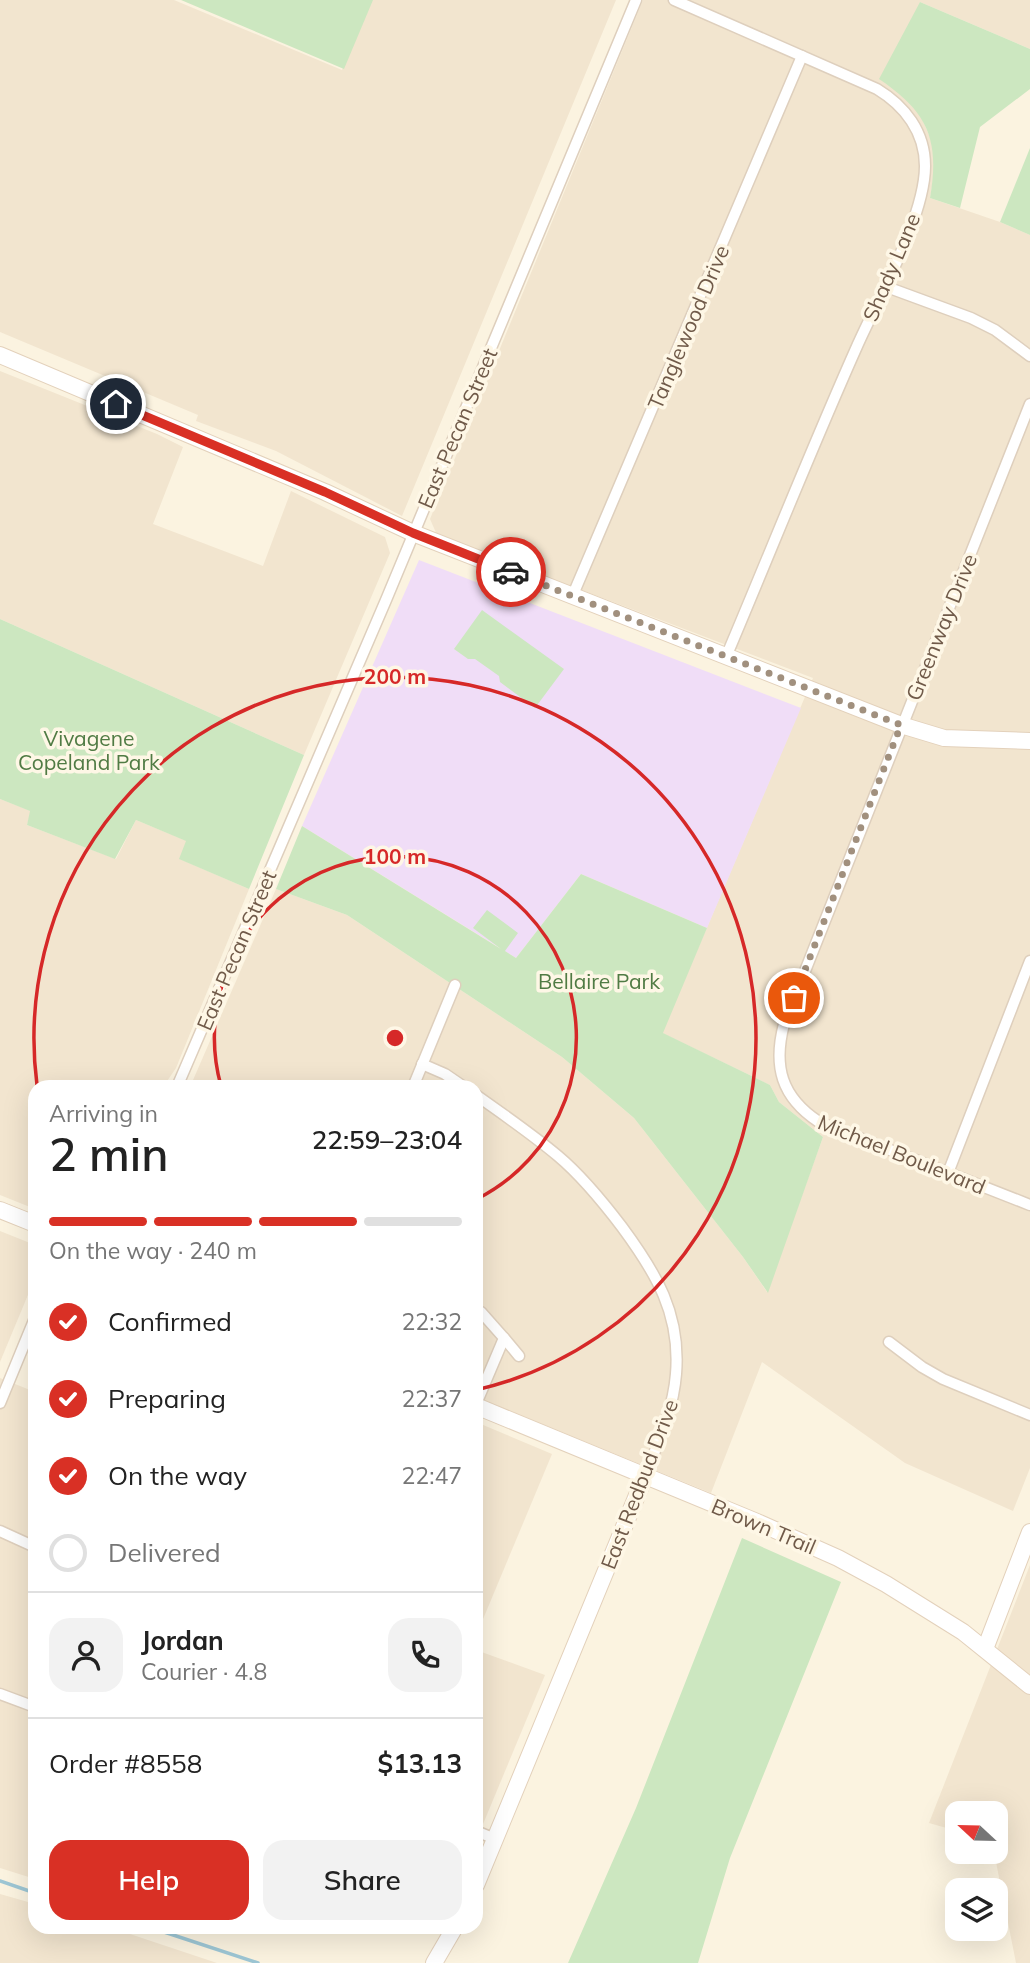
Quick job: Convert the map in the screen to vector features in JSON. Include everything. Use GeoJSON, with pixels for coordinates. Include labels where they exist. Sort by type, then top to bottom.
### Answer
{"type":"FeatureCollection","features":[{"type":"Feature","properties":{"kind":"street","name":"East Pecan Street"},"geometry":{"type":"LineString","coordinates":[[180,1080],[636,0]]}},
{"type":"Feature","properties":{"kind":"street","name":"Shady Lane"},"geometry":{"type":"LineString","coordinates":[[674,0],[877,89],[897,101],[919,136],[925,168],[912,224],[726,657]]}},
{"type":"Feature","properties":{"kind":"street","name":"Tanglewood Drive"},"geometry":{"type":"LineString","coordinates":[[572,597],[802,56]]}},
{"type":"Feature","properties":{"kind":"street"},"geometry":{"type":"LineString","coordinates":[[884,286],[971,318],[995,330],[1030,356]]}},
{"type":"Feature","properties":{"kind":"street"},"geometry":{"type":"LineString","coordinates":[[0,355],[325,492],[413,533],[901,725],[944,738],[1030,741]]}},
{"type":"Feature","properties":{"kind":"street","name":"Greenway Drive"},"geometry":{"type":"LineString","coordinates":[[786,1086],[780,1074],[778,1059],[778,1045],[784,1024],[1030,404]]}},
{"type":"Feature","properties":{"kind":"street"},"geometry":{"type":"LineString","coordinates":[[948,1173],[1030,961]]}},
{"type":"Feature","properties":{"kind":"street"},"geometry":{"type":"LineString","coordinates":[[416,1080],[455,985]]}},
{"type":"Feature","properties":{"kind":"street"},"geometry":{"type":"LineString","coordinates":[[422,1064],[454,1080]]}},
{"type":"Feature","properties":{"kind":"street","name":"Michael Boulevard"},"geometry":{"type":"LineString","coordinates":[[786,1086],[800,1108],[819,1122],[1030,1205]]}},
{"type":"Feature","properties":{"kind":"street","name":"East Redbud Drive"},"geometry":{"type":"LineString","coordinates":[[483,1100],[539,1140],[575,1171],[608,1208],[658,1281],[675,1335],[676,1374],[665,1426],[483,1868]]}},
{"type":"Feature","properties":{"kind":"street"},"geometry":{"type":"LineString","coordinates":[[0,1210],[28,1221]]}},
{"type":"Feature","properties":{"kind":"street"},"geometry":{"type":"LineString","coordinates":[[483,1314],[519,1356]]}},
{"type":"Feature","properties":{"kind":"street"},"geometry":{"type":"LineString","coordinates":[[0,1403],[28,1335]]}},
{"type":"Feature","properties":{"kind":"street"},"geometry":{"type":"LineString","coordinates":[[483,1388],[504,1338]]}},
{"type":"Feature","properties":{"kind":"street"},"geometry":{"type":"LineString","coordinates":[[889,1342],[943,1379],[1030,1415]]}},
{"type":"Feature","properties":{"kind":"street","name":"Brown Trail"},"geometry":{"type":"LineString","coordinates":[[483,1408],[838,1558],[886,1584],[985,1649],[1030,1686]]}},
{"type":"Feature","properties":{"kind":"street"},"geometry":{"type":"LineString","coordinates":[[0,1531],[28,1544]]}},
{"type":"Feature","properties":{"kind":"street"},"geometry":{"type":"LineString","coordinates":[[985,1649],[1030,1532]]}},
{"type":"Feature","properties":{"kind":"street"},"geometry":{"type":"LineString","coordinates":[[0,1694],[28,1704]]}},
{"type":"Feature","properties":{"kind":"street"},"geometry":{"type":"LineString","coordinates":[[483,1834],[495,1839]]}},
{"type":"Feature","properties":{"kind":"street"},"geometry":{"type":"LineString","coordinates":[[434,1963],[451,1934]]}},
{"type":"Feature","properties":{"kind":"shaded area"},"geometry":{"type":"Polygon","coordinates":[[[0,0],[174,0],[342,70],[371,0],[616,0],[402,516],[276,451],[196,421],[198,415],[0,332],[0,0]]]}},
{"type":"Feature","properties":{"kind":"shaded area"},"geometry":{"type":"Polygon","coordinates":[[[643,0],[1030,0],[1030,49],[920,2],[903,95],[921,116],[932,142],[935,170],[930,198],[1030,235],[1030,1468],[1013,1511],[905,1463],[762,1362],[711,1493],[483,1400],[483,1080],[193,1080],[276,889],[347,915],[562,1057],[634,1118],[743,1257],[767,1292],[823,1137],[779,1102],[770,1085],[662,1033],[813,678],[437,535],[430,519],[643,0]]]}},
{"type":"Feature","properties":{"kind":"shaded area"},"geometry":{"type":"Polygon","coordinates":[[[0,371],[183,447],[153,524],[263,566],[291,491],[385,537],[390,553],[304,755],[0,619],[0,371]]]}},
{"type":"Feature","properties":{"kind":"shaded area"},"geometry":{"type":"Polygon","coordinates":[[[419,560],[801,708],[707,928],[581,874],[516,958],[302,826],[419,560]]]}},
{"type":"Feature","properties":{"kind":"shaded area"},"geometry":{"type":"Polygon","coordinates":[[[0,799],[31,811],[27,825],[116,859],[136,820],[187,841],[180,859],[249,889],[176,1068],[168,1080],[28,1080],[28,1206],[0,1195],[0,799]]]}},
{"type":"Feature","properties":{"kind":"shaded area"},"geometry":{"type":"Polygon","coordinates":[[[0,1231],[28,1242],[28,1295],[0,1362],[0,1231]]]}},
{"type":"Feature","properties":{"kind":"shaded area"},"geometry":{"type":"Polygon","coordinates":[[[0,1378],[28,1389],[28,1877],[0,1868],[0,1378]]]}},
{"type":"Feature","properties":{"kind":"shaded area"},"geometry":{"type":"Polygon","coordinates":[[[483,1425],[552,1454],[483,1619],[483,1425]]]}},
{"type":"Feature","properties":{"kind":"shaded area"},"geometry":{"type":"Polygon","coordinates":[[[1030,1565],[1030,1963],[1016,1963],[1008,1923],[1008,1878],[999,1878],[996,1864],[1008,1864],[1008,1801],[945,1801],[945,1828],[929,1823],[1030,1565]]]}},
{"type":"Feature","properties":{"kind":"shaded area"},"geometry":{"type":"Polygon","coordinates":[[[483,1653],[545,1675],[483,1824],[483,1653]]]}},
{"type":"Feature","properties":{"kind":"shaded area"},"geometry":{"type":"Polygon","coordinates":[[[0,1894],[28,1902],[28,1934],[130,1934],[217,1963],[0,1963],[0,1894]]]}},
{"type":"Feature","properties":{"kind":"green space"},"geometry":{"type":"Polygon","coordinates":[[[181,0],[373,0],[344,69],[181,0]]]}},
{"type":"Feature","properties":{"kind":"green space"},"geometry":{"type":"Polygon","coordinates":[[[920,2],[1030,49],[1030,89],[980,127],[960,208],[930,198],[933,160],[927,129],[909,103],[879,79],[920,2]]]}},
{"type":"Feature","properties":{"kind":"green space"},"geometry":{"type":"Polygon","coordinates":[[[1030,148],[1030,235],[1000,222],[1030,148]]]}},
{"type":"Feature","properties":{"kind":"green space"},"geometry":{"type":"Polygon","coordinates":[[[482,610],[564,669],[535,708],[500,682],[499,676],[475,659],[468,659],[454,649],[482,610]]]}},
{"type":"Feature","properties":{"kind":"green space","name":"Vivagene Copeland Park"},"geometry":{"type":"Polygon","coordinates":[[[0,619],[304,755],[249,889],[179,859],[186,841],[136,820],[115,859],[27,825],[30,811],[0,799],[0,619]]]}},
{"type":"Feature","properties":{"kind":"green space","name":"Bellaire Park"},"geometry":{"type":"Polygon","coordinates":[[[302,826],[501,949],[473,928],[487,910],[518,933],[505,951],[516,958],[581,874],[707,928],[663,1033],[770,1085],[779,1102],[823,1137],[768,1293],[634,1118],[562,1057],[347,915],[276,889],[302,826]]]}},
{"type":"Feature","properties":{"kind":"green space"},"geometry":{"type":"Polygon","coordinates":[[[742,1538],[841,1582],[730,1858],[698,1963],[568,1963],[636,1808],[742,1538]]]}},
{"type":"Feature","properties":{"kind":"waterway"},"geometry":{"type":"LineString","coordinates":[[0,1881],[28,1891]]}},
{"type":"Feature","properties":{"kind":"waterway"},"geometry":{"type":"LineString","coordinates":[[170,1934],[258,1963]]}},
{"type":"Feature","properties":{"kind":"way so far"},"geometry":{"type":"LineString","coordinates":[[511,572],[901,725],[794,998]]}},
{"type":"Feature","properties":{"kind":"route"},"geometry":{"type":"LineString","coordinates":[[116,404],[325,492],[413,533],[511,572]]}}]}
